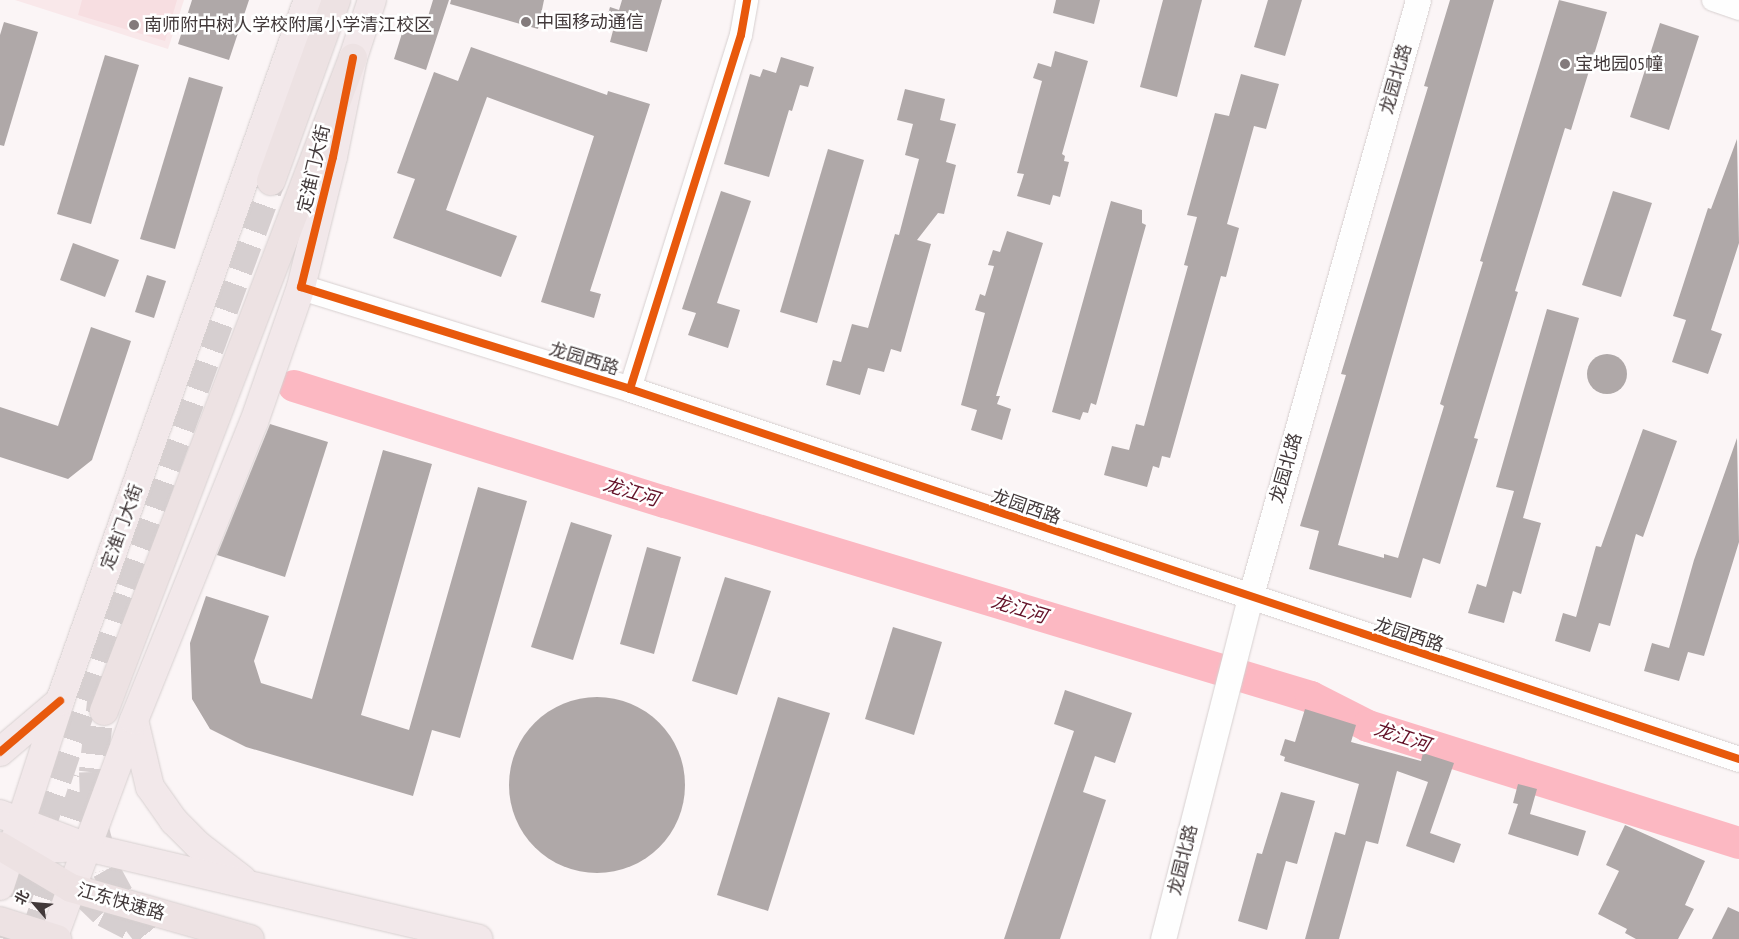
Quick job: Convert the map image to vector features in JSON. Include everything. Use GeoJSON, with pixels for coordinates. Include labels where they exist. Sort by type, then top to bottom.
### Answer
{"type":"FeatureCollection","features":[{"type":"Feature","properties":{"kind":"highway"},"geometry":{"type":"LineString","coordinates":[[271,181],[336,0]]}},
{"type":"Feature","properties":{"kind":"highway"},"geometry":{"type":"LineString","coordinates":[[104,712],[353,58]]}},
{"type":"Feature","properties":{"kind":"highway","name":"江东快速路"},"geometry":{"type":"LineString","coordinates":[[6,848],[71,888],[250,939]]}},
{"type":"Feature","properties":{"kind":"highway"},"geometry":{"type":"LineString","coordinates":[[0,921],[54,939]]}},
{"type":"Feature","properties":{"kind":"main road","name":"定淮门大街"},"geometry":{"type":"LineString","coordinates":[[0,886],[10,817],[60,701],[308,0]]}},
{"type":"Feature","properties":{"kind":"main road","name":"定淮门大街"},"geometry":{"type":"LineString","coordinates":[[54,939],[71,888],[134,720],[254,422],[301,287],[333,157],[353,58],[372,0]]}},
{"type":"Feature","properties":{"kind":"main road","name":"龙园北路"},"geometry":{"type":"LineString","coordinates":[[1163,939],[1250,598],[1418,0]]}},
{"type":"Feature","properties":{"kind":"main road","name":"龙园西路"},"geometry":{"type":"LineString","coordinates":[[301,287],[630,389],[1250,598],[1739,759]]}},
{"type":"Feature","properties":{"kind":"main road"},"geometry":{"type":"LineString","coordinates":[[0,752],[60,701]]}},
{"type":"Feature","properties":{"kind":"main road"},"geometry":{"type":"LineString","coordinates":[[134,720],[150,787],[174,821],[198,845],[252,886]]}},
{"type":"Feature","properties":{"kind":"main road"},"geometry":{"type":"LineString","coordinates":[[10,817],[87,847],[478,939]]}},
{"type":"Feature","properties":{"kind":"main road"},"geometry":{"type":"LineString","coordinates":[[6,848],[87,847]]}},
{"type":"Feature","properties":{"kind":"street"},"geometry":{"type":"LineString","coordinates":[[630,389],[741,35],[747,0]]}},
{"type":"Feature","properties":{"kind":"street"},"geometry":{"type":"LineString","coordinates":[[1713,0],[1739,9]]}},
{"type":"Feature","properties":{"kind":"shaded area","name":"南师附中树人学校附属小学清江校区"},"geometry":{"type":"Polygon","coordinates":[[[15,0],[184,0],[168,49],[15,0]]]}},
{"type":"Feature","properties":{"kind":"shaded area","name":"南师附中树人学校附属小学清江校区"},"geometry":{"type":"Polygon","coordinates":[[[82,0],[177,0],[165,41],[78,15],[82,0]]]}},
{"type":"Feature","properties":{"kind":"building"},"geometry":{"type":"Polygon","coordinates":[[[192,0],[249,0],[229,60],[178,44],[192,0]]]}},
{"type":"Feature","properties":{"kind":"building"},"geometry":{"type":"Polygon","coordinates":[[[433,0],[449,0],[426,70],[394,59],[404,27],[423,33],[433,0]]]}},
{"type":"Feature","properties":{"kind":"building","name":"中国移动通信"},"geometry":{"type":"Polygon","coordinates":[[[451,0],[544,0],[538,29],[450,4],[451,0]]]}},
{"type":"Feature","properties":{"kind":"building"},"geometry":{"type":"Polygon","coordinates":[[[622,0],[662,0],[647,52],[610,42],[615,23],[606,21],[610,7],[619,10],[622,0]]]}},
{"type":"Feature","properties":{"kind":"building"},"geometry":{"type":"Polygon","coordinates":[[[1056,0],[1100,0],[1094,24],[1053,13],[1056,0]]]}},
{"type":"Feature","properties":{"kind":"building"},"geometry":{"type":"Polygon","coordinates":[[[1163,0],[1202,0],[1177,97],[1140,87],[1163,0]]]}},
{"type":"Feature","properties":{"kind":"building"},"geometry":{"type":"Polygon","coordinates":[[[1268,0],[1302,0],[1285,56],[1254,47],[1268,0]]]}},
{"type":"Feature","properties":{"kind":"building"},"geometry":{"type":"Polygon","coordinates":[[[1450,0],[1494,0],[1338,545],[1384,558],[1384,554],[1398,558],[1444,406],[1440,404],[1483,262],[1480,261],[1559,0],[1607,12],[1571,130],[1565,128],[1515,291],[1518,292],[1474,438],[1478,439],[1440,564],[1423,558],[1411,598],[1309,569],[1319,531],[1300,526],[1346,375],[1341,374],[1428,87],[1424,86],[1450,0]]]}},
{"type":"Feature","properties":{"kind":"building"},"geometry":{"type":"Polygon","coordinates":[[[4,22],[38,32],[4,146],[0,145],[0,35],[4,22]]]}},
{"type":"Feature","properties":{"kind":"building"},"geometry":{"type":"Polygon","coordinates":[[[1660,23],[1699,36],[1669,130],[1630,117],[1660,23]]]}},
{"type":"Feature","properties":{"kind":"building"},"geometry":{"type":"Polygon","coordinates":[[[471,47],[607,95],[608,91],[650,104],[590,291],[601,294],[594,318],[541,302],[594,136],[487,97],[446,210],[517,236],[501,277],[393,238],[415,179],[397,173],[434,72],[458,81],[471,47]]]}},
{"type":"Feature","properties":{"kind":"building"},"geometry":{"type":"Polygon","coordinates":[[[1055,51],[1088,61],[1062,154],[1065,156],[1064,161],[1069,162],[1060,197],[1053,195],[1050,205],[1017,196],[1024,174],[1017,173],[1042,81],[1033,78],[1038,63],[1051,67],[1055,51]]]}},
{"type":"Feature","properties":{"kind":"building"},"geometry":{"type":"Polygon","coordinates":[[[105,55],[139,65],[91,224],[57,214],[105,55]]]}},
{"type":"Feature","properties":{"kind":"building"},"geometry":{"type":"Polygon","coordinates":[[[781,57],[814,67],[808,87],[800,85],[792,111],[789,110],[769,177],[724,164],[750,74],[760,77],[763,69],[776,73],[781,57]]]}},
{"type":"Feature","properties":{"kind":"building"},"geometry":{"type":"Polygon","coordinates":[[[1241,74],[1279,84],[1266,129],[1254,126],[1227,224],[1239,228],[1226,277],[1221,276],[1170,458],[1162,456],[1159,468],[1153,466],[1147,487],[1104,475],[1112,446],[1129,450],[1136,424],[1144,426],[1188,266],[1184,265],[1197,217],[1187,215],[1215,113],[1229,116],[1241,74]]]}},
{"type":"Feature","properties":{"kind":"building"},"geometry":{"type":"Polygon","coordinates":[[[189,77],[223,87],[175,249],[140,239],[189,77]]]}},
{"type":"Feature","properties":{"kind":"building"},"geometry":{"type":"Polygon","coordinates":[[[905,89],[945,99],[940,120],[956,124],[946,162],[956,165],[944,214],[938,213],[917,240],[931,244],[901,352],[891,349],[884,372],[868,368],[860,395],[826,385],[833,360],[841,362],[852,324],[868,328],[895,234],[899,235],[919,159],[905,155],[913,124],[897,120],[905,89]]]}},
{"type":"Feature","properties":{"kind":"building"},"geometry":{"type":"Polygon","coordinates":[[[1737,139],[1739,243],[1711,330],[1722,334],[1708,374],[1672,362],[1686,320],[1673,316],[1708,208],[1711,209],[1737,139]]]}},
{"type":"Feature","properties":{"kind":"building"},"geometry":{"type":"Polygon","coordinates":[[[828,149],[864,160],[817,323],[780,312],[828,149]]]}},
{"type":"Feature","properties":{"kind":"building"},"geometry":{"type":"Polygon","coordinates":[[[721,191],[751,201],[717,303],[740,310],[728,348],[688,335],[696,313],[682,309],[721,191]]]}},
{"type":"Feature","properties":{"kind":"building"},"geometry":{"type":"Polygon","coordinates":[[[1613,191],[1652,203],[1621,297],[1582,285],[1613,191]]]}},
{"type":"Feature","properties":{"kind":"building"},"geometry":{"type":"Polygon","coordinates":[[[1111,201],[1142,210],[1142,223],[1146,225],[1096,405],[1091,403],[1088,413],[1083,412],[1080,420],[1052,412],[1111,201]]]}},
{"type":"Feature","properties":{"kind":"building"},"geometry":{"type":"Polygon","coordinates":[[[1007,231],[1043,243],[996,396],[1000,396],[997,404],[1011,409],[1002,440],[971,430],[977,410],[961,405],[985,313],[975,310],[980,294],[985,296],[994,266],[988,265],[993,250],[1000,252],[1007,231]]]}},
{"type":"Feature","properties":{"kind":"building"},"geometry":{"type":"Polygon","coordinates":[[[73,243],[119,260],[105,297],[60,280],[73,243]]]}},
{"type":"Feature","properties":{"kind":"building"},"geometry":{"type":"Polygon","coordinates":[[[147,275],[166,281],[154,318],[135,312],[147,275]]]}},
{"type":"Feature","properties":{"kind":"building"},"geometry":{"type":"Polygon","coordinates":[[[1547,309],[1579,318],[1523,518],[1541,523],[1521,594],[1513,591],[1504,623],[1468,613],[1477,584],[1486,587],[1514,491],[1496,487],[1547,309]]]}},
{"type":"Feature","properties":{"kind":"building"},"geometry":{"type":"Polygon","coordinates":[[[91,327],[131,341],[92,460],[68,479],[0,457],[0,407],[58,426],[91,327]]]}},
{"type":"Feature","properties":{"kind":"building"},"geometry":{"type":"Polygon","coordinates":[[[1607,354],[1621,360],[1627,374],[1621,388],[1607,394],[1593,388],[1587,374],[1593,360],[1607,354]]]}},
{"type":"Feature","properties":{"kind":"building"},"geometry":{"type":"Polygon","coordinates":[[[270,424],[328,442],[285,577],[217,555],[270,424]]]}},
{"type":"Feature","properties":{"kind":"building"},"geometry":{"type":"Polygon","coordinates":[[[1643,429],[1677,441],[1643,537],[1636,534],[1610,626],[1599,623],[1590,652],[1555,641],[1563,613],[1576,617],[1596,546],[1601,547],[1643,429]]]}},
{"type":"Feature","properties":{"kind":"building"},"geometry":{"type":"Polygon","coordinates":[[[1737,438],[1739,542],[1704,656],[1688,652],[1679,681],[1644,671],[1652,643],[1669,648],[1694,560],[1737,438]]]}},
{"type":"Feature","properties":{"kind":"building"},"geometry":{"type":"Polygon","coordinates":[[[383,450],[432,464],[361,715],[409,730],[478,487],[527,501],[460,738],[432,730],[413,796],[246,747],[210,729],[192,699],[190,643],[206,596],[269,616],[254,661],[261,683],[312,699],[383,450]]]}},
{"type":"Feature","properties":{"kind":"building"},"geometry":{"type":"Polygon","coordinates":[[[571,522],[612,535],[573,660],[531,647],[571,522]]]}},
{"type":"Feature","properties":{"kind":"building"},"geometry":{"type":"Polygon","coordinates":[[[647,547],[681,557],[654,654],[620,644],[647,547]]]}},
{"type":"Feature","properties":{"kind":"building"},"geometry":{"type":"Polygon","coordinates":[[[725,577],[771,591],[737,695],[692,681],[725,577]]]}},
{"type":"Feature","properties":{"kind":"building"},"geometry":{"type":"Polygon","coordinates":[[[893,627],[942,642],[914,735],[865,719],[893,627]]]}},
{"type":"Feature","properties":{"kind":"building"},"geometry":{"type":"Polygon","coordinates":[[[1065,690],[1132,713],[1115,763],[1095,756],[1083,792],[1106,800],[1060,939],[1004,939],[1074,731],[1054,724],[1065,690]]]}},
{"type":"Feature","properties":{"kind":"building"},"geometry":{"type":"Polygon","coordinates":[[[597,697],[631,704],[653,717],[665,729],[678,751],[685,785],[678,819],[665,841],[653,853],[631,866],[597,873],[563,866],[541,853],[529,841],[516,819],[509,785],[516,751],[529,729],[541,717],[563,704],[597,697]]]}},
{"type":"Feature","properties":{"kind":"building"},"geometry":{"type":"Polygon","coordinates":[[[778,697],[830,713],[768,911],[717,895],[778,697]]]}},
{"type":"Feature","properties":{"kind":"building"},"geometry":{"type":"Polygon","coordinates":[[[1305,709],[1356,725],[1351,742],[1421,761],[1423,753],[1454,763],[1430,833],[1461,844],[1454,863],[1406,846],[1428,782],[1397,771],[1378,844],[1366,841],[1339,939],[1305,939],[1335,832],[1345,835],[1359,784],[1284,761],[1285,757],[1280,755],[1285,739],[1295,742],[1305,709]]]}},
{"type":"Feature","properties":{"kind":"building"},"geometry":{"type":"Polygon","coordinates":[[[1518,784],[1537,789],[1530,814],[1586,831],[1578,856],[1508,834],[1518,804],[1513,803],[1518,784]]]}},
{"type":"Feature","properties":{"kind":"building"},"geometry":{"type":"Polygon","coordinates":[[[1281,792],[1315,801],[1297,864],[1286,861],[1267,930],[1238,921],[1257,853],[1262,854],[1281,792]]]}},
{"type":"Feature","properties":{"kind":"building"},"geometry":{"type":"Polygon","coordinates":[[[1625,825],[1705,861],[1685,905],[1694,909],[1678,939],[1636,939],[1625,933],[1627,929],[1598,914],[1619,871],[1606,865],[1625,825]]]}},
{"type":"Feature","properties":{"kind":"building"},"geometry":{"type":"Polygon","coordinates":[[[1728,907],[1739,912],[1739,939],[1712,939],[1728,907]]]}},
{"type":"Feature","properties":{"kind":"waterway","name":"龙江河"},"geometry":{"type":"LineString","coordinates":[[294,386],[665,502],[1311,697],[1368,726],[1739,843]]}},
{"type":"Feature","properties":{"kind":"tunnel"},"geometry":{"type":"LineString","coordinates":[[4,939],[123,586],[271,181]]}},
{"type":"Feature","properties":{"kind":"tunnel"},"geometry":{"type":"LineString","coordinates":[[103,685],[93,772],[95,829],[106,870],[129,912],[150,939]]}},
{"type":"Feature","properties":{"kind":"tunnel"},"geometry":{"type":"LineString","coordinates":[[33,939],[86,778]]}},
{"type":"Feature","properties":{"kind":"tunnel"},"geometry":{"type":"LineString","coordinates":[[78,883],[83,893],[104,913],[143,933]]}},
{"type":"Feature","properties":{"kind":"cycle path"},"geometry":{"type":"LineString","coordinates":[[630,389],[741,35],[747,0]]}},
{"type":"Feature","properties":{"kind":"cycle path"},"geometry":{"type":"LineString","coordinates":[[353,58],[333,157],[301,287],[630,389],[1739,759]]}},
{"type":"Feature","properties":{"kind":"cycle path"},"geometry":{"type":"LineString","coordinates":[[0,752],[60,701]]}},
{"type":"Feature","properties":{"kind":"place","name":"中国移动通信"},"geometry":{"type":"Point","coordinates":[526,22]}},
{"type":"Feature","properties":{"kind":"place","name":"南师附中树人学校附属小学清江校区"},"geometry":{"type":"Point","coordinates":[134,25]}},
{"type":"Feature","properties":{"kind":"place","name":"宝地园05幢"},"geometry":{"type":"Point","coordinates":[1565,64]}}]}
